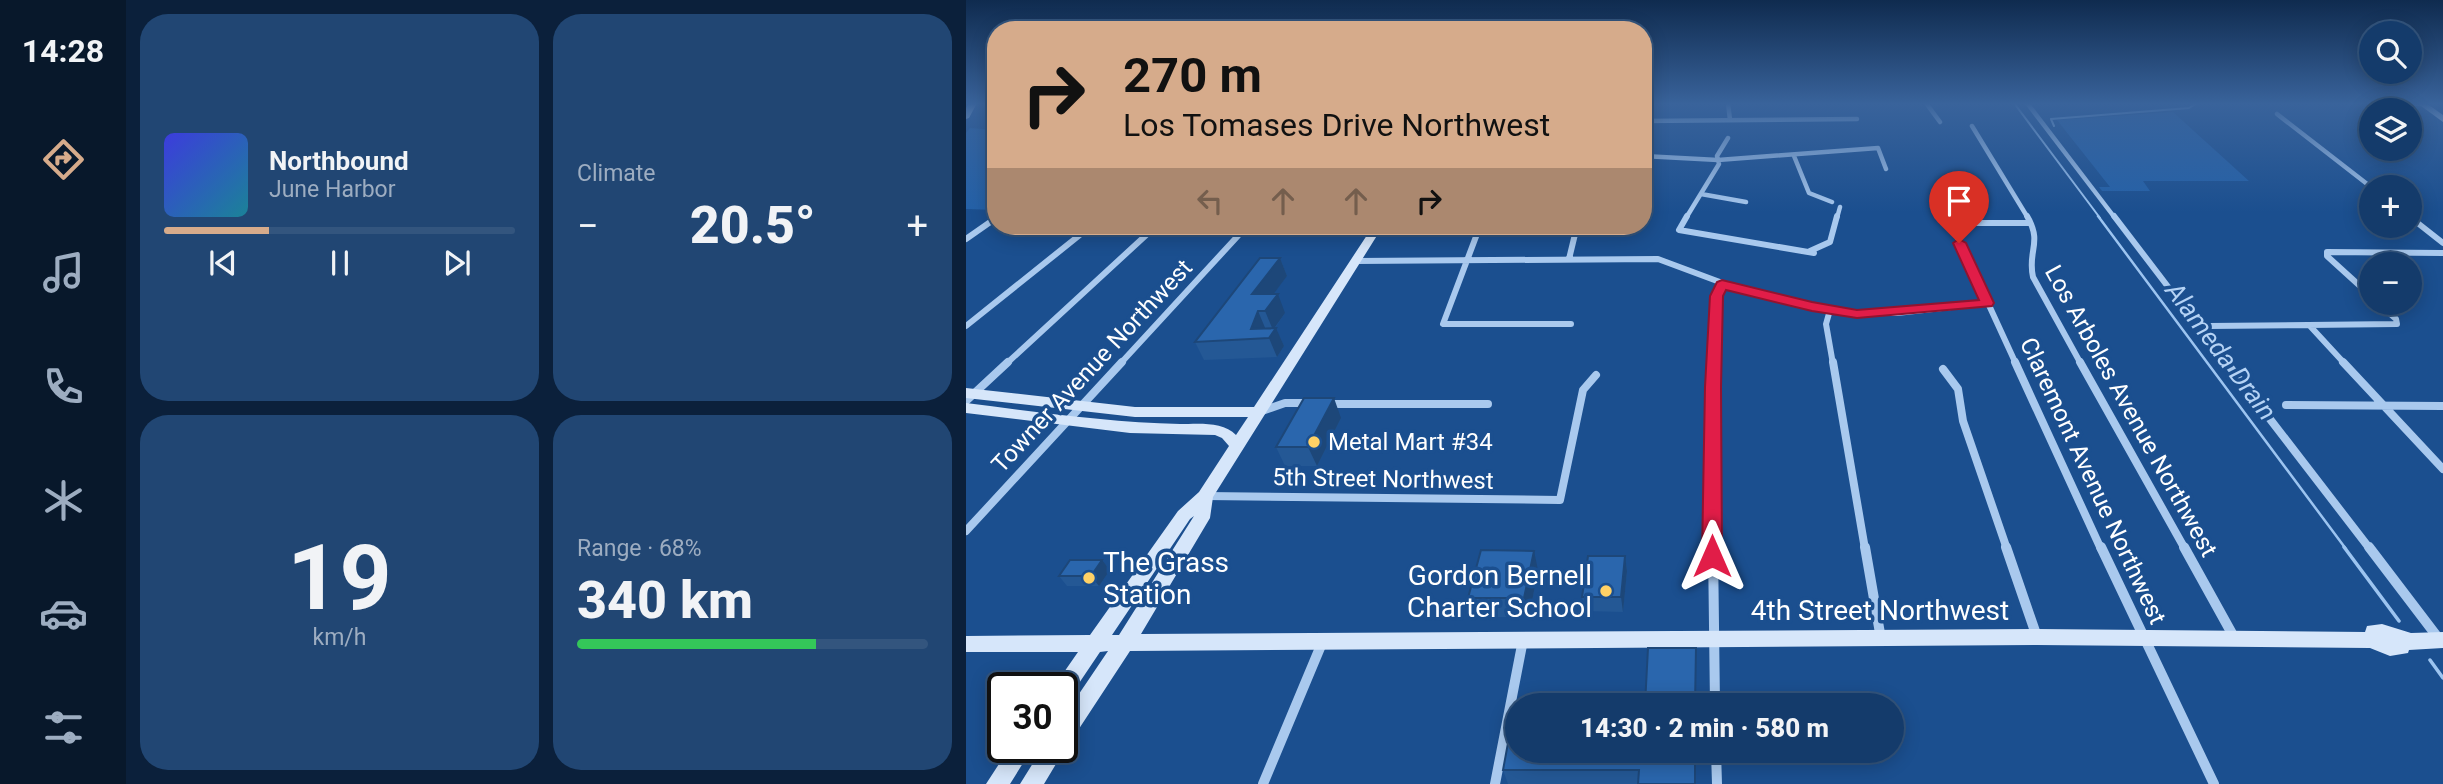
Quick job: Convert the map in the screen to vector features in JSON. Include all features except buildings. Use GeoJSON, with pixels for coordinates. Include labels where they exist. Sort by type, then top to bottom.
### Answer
{"type":"FeatureCollection","features":[{"type":"Feature","properties":{"kind":"main road"},"geometry":{"type":"LineString","coordinates":[[1076,672],[1184,516],[1205,496],[1372,235]]}},
{"type":"Feature","properties":{"kind":"main road"},"geometry":{"type":"LineString","coordinates":[[968,399],[1135,412],[1258,412]]}},
{"type":"Feature","properties":{"kind":"main road"},"geometry":{"type":"LineString","coordinates":[[968,399],[1069,420],[1162,430],[1216,430],[1227,434],[1237,446]]}},
{"type":"Feature","properties":{"kind":"main road"},"geometry":{"type":"LineString","coordinates":[[1121,426],[1231,422],[1258,412]]}},
{"type":"Feature","properties":{"kind":"main road"},"geometry":{"type":"LineString","coordinates":[[1078,713],[1202,519],[1205,496]]}},
{"type":"Feature","properties":{"kind":"main road","name":"4th Street Northwest"},"geometry":{"type":"LineString","coordinates":[[966,644],[2037,637],[2373,640],[2385,648],[2394,649],[2401,647],[2401,640],[2441,640]]}},
{"type":"Feature","properties":{"kind":"main road"},"geometry":{"type":"LineString","coordinates":[[996,784],[1011,763]]}},
{"type":"Feature","properties":{"kind":"main road"},"geometry":{"type":"LineString","coordinates":[[1031,784],[1045,763]]}},
{"type":"Feature","properties":{"kind":"street"},"geometry":{"type":"LineString","coordinates":[[1727,140],[1717,156],[1719,164],[1679,230],[1812,252],[1830,242],[1840,208]]}},
{"type":"Feature","properties":{"kind":"street","name":"Los Arboles Avenue Northwest"},"geometry":{"type":"LineString","coordinates":[[1980,140],[2030,223],[2036,238],[2029,267],[2032,277],[2235,639]]}},
{"type":"Feature","properties":{"kind":"street"},"geometry":{"type":"LineString","coordinates":[[2055,140],[2441,640]]}},
{"type":"Feature","properties":{"kind":"street"},"geometry":{"type":"LineString","coordinates":[[2310,140],[2359,178]]}},
{"type":"Feature","properties":{"kind":"street"},"geometry":{"type":"LineString","coordinates":[[1652,156],[1718,160],[1878,148],[1886,169]]}},
{"type":"Feature","properties":{"kind":"street"},"geometry":{"type":"LineString","coordinates":[[1794,156],[1809,193],[1832,202]]}},
{"type":"Feature","properties":{"kind":"street"},"geometry":{"type":"LineString","coordinates":[[1701,194],[1746,202]]}},
{"type":"Feature","properties":{"kind":"street","name":"Claremont Avenue Northwest"},"geometry":{"type":"LineString","coordinates":[[1938,195],[2143,639],[2160,668],[2214,784]]}},
{"type":"Feature","properties":{"kind":"street"},"geometry":{"type":"LineString","coordinates":[[1950,223],[2030,223]]}},
{"type":"Feature","properties":{"kind":"street"},"geometry":{"type":"LineString","coordinates":[[966,239],[987,224]]}},
{"type":"Feature","properties":{"kind":"street"},"geometry":{"type":"LineString","coordinates":[[2422,226],[2443,243]]}},
{"type":"Feature","properties":{"kind":"street"},"geometry":{"type":"LineString","coordinates":[[966,326],[1080,235]]}},
{"type":"Feature","properties":{"kind":"street"},"geometry":{"type":"LineString","coordinates":[[968,399],[1146,235]]}},
{"type":"Feature","properties":{"kind":"street","name":"Towner Avenue Northwest"},"geometry":{"type":"LineString","coordinates":[[966,531],[1239,235]]}},
{"type":"Feature","properties":{"kind":"street"},"geometry":{"type":"LineString","coordinates":[[1476,235],[1443,324],[1571,324]]}},
{"type":"Feature","properties":{"kind":"street"},"geometry":{"type":"LineString","coordinates":[[1569,258],[1575,235]]}},
{"type":"Feature","properties":{"kind":"street"},"geometry":{"type":"LineString","coordinates":[[2359,252],[2327,252],[2359,285]]}},
{"type":"Feature","properties":{"kind":"street"},"geometry":{"type":"LineString","coordinates":[[2422,253],[2443,253]]}},
{"type":"Feature","properties":{"kind":"street"},"geometry":{"type":"LineString","coordinates":[[1356,261],[1658,259],[1685,266],[1702,278],[1722,284],[1830,310],[1872,314],[1987,303]]}},
{"type":"Feature","properties":{"kind":"street"},"geometry":{"type":"LineString","coordinates":[[1715,693],[1713,387],[1717,296],[1722,284]]}},
{"type":"Feature","properties":{"kind":"street"},"geometry":{"type":"LineString","coordinates":[[1830,310],[1826,324],[1881,640]]}},
{"type":"Feature","properties":{"kind":"street"},"geometry":{"type":"LineString","coordinates":[[2209,326],[2397,324],[2392,315]]}},
{"type":"Feature","properties":{"kind":"street"},"geometry":{"type":"LineString","coordinates":[[2309,326],[2443,468]]}},
{"type":"Feature","properties":{"kind":"street"},"geometry":{"type":"LineString","coordinates":[[1943,369],[1958,389],[1963,421],[2037,637]]}},
{"type":"Feature","properties":{"kind":"street","name":"5th Street Northwest"},"geometry":{"type":"LineString","coordinates":[[1205,496],[1560,500],[1583,390],[1596,375]]}},
{"type":"Feature","properties":{"kind":"street"},"geometry":{"type":"LineString","coordinates":[[1258,412],[1285,403],[1488,404]]}},
{"type":"Feature","properties":{"kind":"street"},"geometry":{"type":"LineString","coordinates":[[2286,405],[2443,406]]}},
{"type":"Feature","properties":{"kind":"street"},"geometry":{"type":"LineString","coordinates":[[1495,784],[1523,639]]}},
{"type":"Feature","properties":{"kind":"street"},"geometry":{"type":"LineString","coordinates":[[1263,784],[1323,640]]}},
{"type":"Feature","properties":{"kind":"street"},"geometry":{"type":"LineString","coordinates":[[1716,763],[1717,784]]}},
{"type":"Feature","properties":{"kind":"shaded area"},"geometry":{"type":"Polygon","coordinates":[[[966,140],[987,140],[987,210],[966,209],[966,140]]]}},
{"type":"Feature","properties":{"kind":"shaded area"},"geometry":{"type":"Polygon","coordinates":[[[2072,140],[2203,140],[2249,181],[2143,181],[2150,191],[2102,191],[2099,187],[2110,187],[2072,140]]]}},
{"type":"Feature","properties":{"kind":"waterway","name":"Alameda Drain"},"geometry":{"type":"LineString","coordinates":[[2041,140],[2100,218]]}},
{"type":"Feature","properties":{"kind":"waterway","name":"Alameda Drain"},"geometry":{"type":"LineString","coordinates":[[2098,216],[2346,549]]}},
{"type":"Feature","properties":{"kind":"waterway","name":"Alameda Drain"},"geometry":{"type":"LineString","coordinates":[[2344,547],[2399,621]]}},
{"type":"Feature","properties":{"kind":"waterway","name":"Alameda Drain"},"geometry":{"type":"LineString","coordinates":[[2430,660],[2443,678]]}},
{"type":"Feature","properties":{"kind":"place","name":"Metal Mart #34"},"geometry":{"type":"Point","coordinates":[1314,442]}},
{"type":"Feature","properties":{"kind":"place","name":"The Grass Station"},"geometry":{"type":"Point","coordinates":[1089,578]}},
{"type":"Feature","properties":{"kind":"place","name":"Gordon Bernell Charter School"},"geometry":{"type":"Point","coordinates":[1606,591]}},
{"type":"Feature","properties":{"kind":"route"},"geometry":{"type":"LineString","coordinates":[[1712,556],[1713,387],[1717,296],[1722,284],[1857,314],[1919,311],[1987,303],[1959,243]]}}]}
